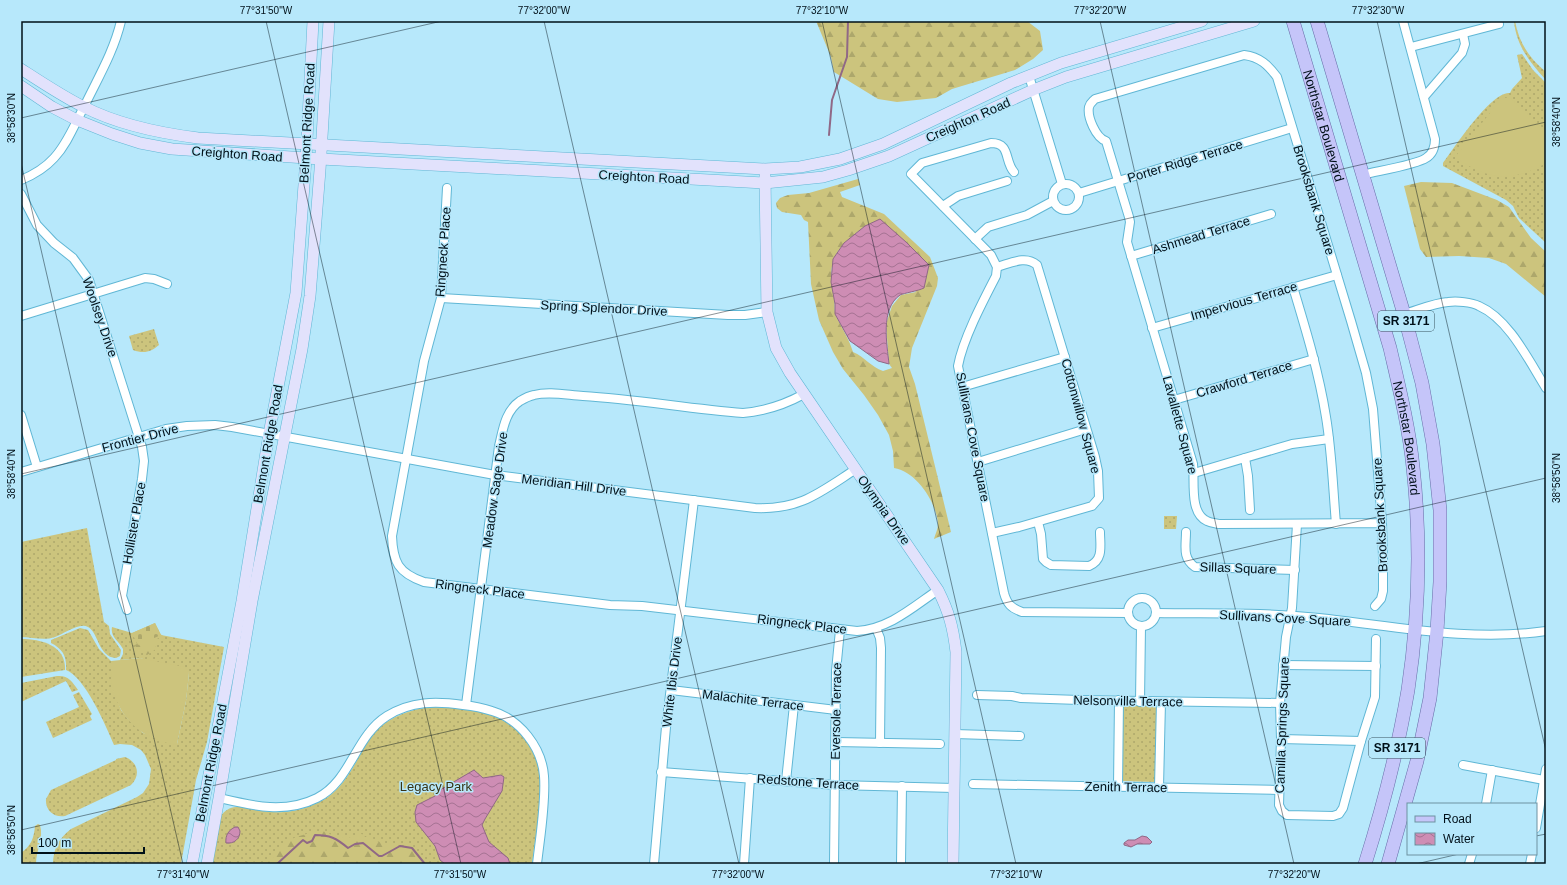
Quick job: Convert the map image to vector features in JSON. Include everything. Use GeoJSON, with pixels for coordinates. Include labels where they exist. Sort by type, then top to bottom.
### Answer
{"type":"FeatureCollection","features":[{"type":"Feature","properties":{"kind":"main road","name":"Northstar Boulevard"},"geometry":{"type":"LineString","coordinates":[[1292,21],[1390,348],[1413,466],[1417,557],[1414,629],[1408,690],[1388,784],[1365,864]]}},
{"type":"Feature","properties":{"kind":"main road","name":"Northstar Boulevard"},"geometry":{"type":"LineString","coordinates":[[1317,21],[1404,314],[1422,383],[1434,452],[1440,518],[1440,582],[1437,631],[1430,698],[1417,761],[1388,864]]}},
{"type":"Feature","properties":{"kind":"street"},"geometry":{"type":"LineString","coordinates":[[21,180],[43,168],[54,158],[65,143],[106,61],[119,31],[121,21]]}},
{"type":"Feature","properties":{"kind":"street","name":"Belmont Ridge Road"},"geometry":{"type":"LineString","coordinates":[[192,864],[242,601],[269,434],[296,293],[307,144],[313,21]]}},
{"type":"Feature","properties":{"kind":"street","name":"Belmont Ridge Road"},"geometry":{"type":"LineString","coordinates":[[207,864],[252,601],[302,349],[310,296],[322,145],[328,21]]}},
{"type":"Feature","properties":{"kind":"street","name":"Creighton Road"},"geometry":{"type":"LineString","coordinates":[[21,69],[84,107],[122,122],[144,129],[198,138],[765,169],[800,166],[840,159],[876,146],[1011,83],[1061,63],[1202,21]]}},
{"type":"Feature","properties":{"kind":"street","name":"Creighton Road"},"geometry":{"type":"LineString","coordinates":[[21,86],[52,107],[77,120],[112,134],[172,149],[321,159],[764,183],[823,177],[867,164],[889,156],[1033,90],[1066,77],[1254,21]]}},
{"type":"Feature","properties":{"kind":"street"},"geometry":{"type":"LineString","coordinates":[[1362,175],[1426,159],[1435,148],[1435,139],[1404,21]]}},
{"type":"Feature","properties":{"kind":"street"},"geometry":{"type":"LineString","coordinates":[[1411,48],[1499,24]]}},
{"type":"Feature","properties":{"kind":"street"},"geometry":{"type":"LineString","coordinates":[[1424,97],[1462,53],[1465,44],[1463,34]]}},
{"type":"Feature","properties":{"kind":"street","name":"Brooksbank Square"},"geometry":{"type":"LineString","coordinates":[[1118,181],[1106,141],[1101,140],[1096,133],[1088,109],[1091,103],[1095,100],[1244,55],[1253,56],[1261,60],[1277,77],[1366,373],[1373,409],[1382,523],[1383,591],[1381,599],[1375,606]]}},
{"type":"Feature","properties":{"kind":"street"},"geometry":{"type":"LineString","coordinates":[[1029,76],[1062,184]]}},
{"type":"Feature","properties":{"kind":"street","name":"Porter Ridge Terrace"},"geometry":{"type":"LineString","coordinates":[[1079,193],[1292,128]]}},
{"type":"Feature","properties":{"kind":"street"},"geometry":{"type":"LineString","coordinates":[[997,267],[991,256],[911,174],[922,163],[991,143],[997,143],[1003,146],[1010,168],[1014,172]]}},
{"type":"Feature","properties":{"kind":"street","name":"Olympia Drive"},"geometry":{"type":"LineString","coordinates":[[765,169],[767,312],[772,334],[782,361],[938,590],[953,628],[956,652],[952,864]]}},
{"type":"Feature","properties":{"kind":"street"},"geometry":{"type":"LineString","coordinates":[[943,206],[958,196],[1007,181]]}},
{"type":"Feature","properties":{"kind":"street","name":"Lavallette Square"},"geometry":{"type":"LineString","coordinates":[[1118,181],[1130,222],[1127,242],[1193,464],[1196,509],[1200,517],[1208,522],[1219,524],[1382,523]]}},
{"type":"Feature","properties":{"kind":"street"},"geometry":{"type":"LineString","coordinates":[[1067,183],[1072,185],[1079,193],[1077,203],[1074,208],[1069,210],[1059,209],[1052,201],[1054,190],[1057,186],[1062,184],[1067,183]]}},
{"type":"Feature","properties":{"kind":"street","name":"Ringneck Place"},"geometry":{"type":"LineString","coordinates":[[447,188],[441,298],[424,361],[392,536],[394,559],[410,578],[424,582],[481,590],[610,605],[642,606],[680,610],[857,631],[876,628],[890,622],[938,590]]}},
{"type":"Feature","properties":{"kind":"street","name":"Woolsey Drive"},"geometry":{"type":"LineString","coordinates":[[21,194],[37,225],[54,243],[74,258],[89,280],[138,437]]}},
{"type":"Feature","properties":{"kind":"street"},"geometry":{"type":"LineString","coordinates":[[975,239],[988,228],[1027,215],[1052,201]]}},
{"type":"Feature","properties":{"kind":"street","name":"Ashmead Terrace"},"geometry":{"type":"LineString","coordinates":[[1131,256],[1271,214]]}},
{"type":"Feature","properties":{"kind":"street","name":"Cottonwillow Square"},"geometry":{"type":"LineString","coordinates":[[992,533],[1038,522],[1092,506],[1099,498],[1098,471],[1037,266],[1029,260],[1022,259],[997,267]]}},
{"type":"Feature","properties":{"kind":"street","name":"Sullivans Cove Square"},"geometry":{"type":"LineString","coordinates":[[997,267],[996,276],[960,356],[958,366],[1007,603],[1014,609],[1022,612],[1128,612]]}},
{"type":"Feature","properties":{"kind":"street","name":"Impervious Terrace"},"geometry":{"type":"LineString","coordinates":[[1152,328],[1337,275]]}},
{"type":"Feature","properties":{"kind":"street"},"geometry":{"type":"LineString","coordinates":[[21,316],[145,278],[154,279],[167,284]]}},
{"type":"Feature","properties":{"kind":"street"},"geometry":{"type":"LineString","coordinates":[[1293,287],[1314,359],[1324,401],[1329,439],[1336,524]]}},
{"type":"Feature","properties":{"kind":"street","name":"Spring Splendor Drive"},"geometry":{"type":"LineString","coordinates":[[441,298],[723,315],[746,315],[767,312]]}},
{"type":"Feature","properties":{"kind":"street"},"geometry":{"type":"LineString","coordinates":[[1404,314],[1448,302],[1478,305],[1495,316],[1507,328],[1546,388]]}},
{"type":"Feature","properties":{"kind":"street"},"geometry":{"type":"LineString","coordinates":[[962,388],[1065,357]]}},
{"type":"Feature","properties":{"kind":"street","name":"Crawford Terrace"},"geometry":{"type":"LineString","coordinates":[[1174,400],[1314,359]]}},
{"type":"Feature","properties":{"kind":"street","name":"Meadow Sage Drive"},"geometry":{"type":"LineString","coordinates":[[466,705],[499,446],[508,414],[514,406],[534,395],[558,394],[619,398],[743,413],[758,412],[776,408],[804,394]]}},
{"type":"Feature","properties":{"kind":"street"},"geometry":{"type":"LineString","coordinates":[[21,415],[37,467]]}},
{"type":"Feature","properties":{"kind":"street","name":"Frontier Drive"},"geometry":{"type":"LineString","coordinates":[[21,472],[166,429],[187,426],[215,425],[284,437]]}},
{"type":"Feature","properties":{"kind":"street"},"geometry":{"type":"LineString","coordinates":[[978,462],[1086,429]]}},
{"type":"Feature","properties":{"kind":"street","name":"Hollister Place"},"geometry":{"type":"LineString","coordinates":[[127,610],[122,596],[144,461],[142,447],[138,437]]}},
{"type":"Feature","properties":{"kind":"street","name":"Meridian Hill Drive"},"geometry":{"type":"LineString","coordinates":[[284,437],[495,476],[754,508],[784,507],[809,499],[856,469]]}},
{"type":"Feature","properties":{"kind":"street"},"geometry":{"type":"LineString","coordinates":[[1194,473],[1292,444],[1329,439]]}},
{"type":"Feature","properties":{"kind":"street"},"geometry":{"type":"LineString","coordinates":[[1245,458],[1248,476],[1250,510]]}},
{"type":"Feature","properties":{"kind":"street","name":"White Ibis Drive"},"geometry":{"type":"LineString","coordinates":[[654,864],[671,690],[694,500]]}},
{"type":"Feature","properties":{"kind":"street"},"geometry":{"type":"LineString","coordinates":[[1038,522],[1042,534],[1043,559],[1051,565],[1089,566],[1094,564],[1100,555],[1100,532]]}},
{"type":"Feature","properties":{"kind":"street","name":"Camilla Springs Square"},"geometry":{"type":"LineString","coordinates":[[1297,524],[1292,608],[1286,637],[1280,703],[1281,739],[1279,805],[1282,811],[1287,815],[1333,816],[1339,814],[1343,808],[1361,741],[1375,697],[1376,639]]}},
{"type":"Feature","properties":{"kind":"street","name":"Sillas Square"},"geometry":{"type":"LineString","coordinates":[[1186,532],[1186,557],[1188,563],[1195,567],[1295,570]]}},
{"type":"Feature","properties":{"kind":"street"},"geometry":{"type":"LineString","coordinates":[[1139,599],[1149,601],[1156,613],[1149,624],[1141,626],[1133,624],[1128,617],[1131,604],[1139,599]]}},
{"type":"Feature","properties":{"kind":"street","name":"Sullivans Cove Square"},"geometry":{"type":"LineString","coordinates":[[1156,613],[1320,618],[1477,635],[1506,635],[1546,631]]}},
{"type":"Feature","properties":{"kind":"street"},"geometry":{"type":"LineString","coordinates":[[1140,702],[1141,626]]}},
{"type":"Feature","properties":{"kind":"street"},"geometry":{"type":"LineString","coordinates":[[876,628],[882,648],[880,743]]}},
{"type":"Feature","properties":{"kind":"street","name":"Eversole Terrace"},"geometry":{"type":"LineString","coordinates":[[834,864],[836,671],[840,630]]}},
{"type":"Feature","properties":{"kind":"street"},"geometry":{"type":"LineString","coordinates":[[1283,665],[1376,666]]}},
{"type":"Feature","properties":{"kind":"street","name":"Malachite Terrace"},"geometry":{"type":"LineString","coordinates":[[671,690],[836,710]]}},
{"type":"Feature","properties":{"kind":"street","name":"Nelsonville Terrace"},"geometry":{"type":"LineString","coordinates":[[977,695],[1140,702],[1280,703]]}},
{"type":"Feature","properties":{"kind":"street"},"geometry":{"type":"LineString","coordinates":[[1118,787],[1120,700]]}},
{"type":"Feature","properties":{"kind":"street"},"geometry":{"type":"LineString","coordinates":[[219,798],[260,807],[284,808],[304,804],[329,790],[347,769],[362,741],[377,723],[386,716],[413,704],[427,702],[443,702],[466,705],[493,711],[511,720],[522,730],[532,743],[540,758],[545,788],[537,864]]}},
{"type":"Feature","properties":{"kind":"street"},"geometry":{"type":"LineString","coordinates":[[1158,787],[1161,702]]}},
{"type":"Feature","properties":{"kind":"street"},"geometry":{"type":"LineString","coordinates":[[786,782],[794,705]]}},
{"type":"Feature","properties":{"kind":"street"},"geometry":{"type":"LineString","coordinates":[[955,734],[1020,736]]}},
{"type":"Feature","properties":{"kind":"street"},"geometry":{"type":"LineString","coordinates":[[1281,739],[1361,741]]}},
{"type":"Feature","properties":{"kind":"street"},"geometry":{"type":"LineString","coordinates":[[836,742],[940,744]]}},
{"type":"Feature","properties":{"kind":"street"},"geometry":{"type":"LineString","coordinates":[[1463,764],[1544,780]]}},
{"type":"Feature","properties":{"kind":"street"},"geometry":{"type":"LineString","coordinates":[[1537,822],[1546,768]]}},
{"type":"Feature","properties":{"kind":"street"},"geometry":{"type":"LineString","coordinates":[[1486,803],[1492,770]]}},
{"type":"Feature","properties":{"kind":"street","name":"Redstone Terrace"},"geometry":{"type":"LineString","coordinates":[[662,772],[834,785],[954,788]]}},
{"type":"Feature","properties":{"kind":"street"},"geometry":{"type":"LineString","coordinates":[[744,864],[750,778]]}},
{"type":"Feature","properties":{"kind":"street","name":"Zenith Terrace"},"geometry":{"type":"LineString","coordinates":[[973,784],[1279,790]]}},
{"type":"Feature","properties":{"kind":"street"},"geometry":{"type":"LineString","coordinates":[[901,864],[902,786]]}},
{"type":"Feature","properties":{"kind":"green space"},"geometry":{"type":"Polygon","coordinates":[[[816,21],[1027,21],[1040,31],[1043,50],[1033,59],[1015,70],[952,89],[936,98],[897,102],[878,99],[834,72],[831,57],[816,21]]]}},
{"type":"Feature","properties":{"kind":"green space"},"geometry":{"type":"Polygon","coordinates":[[[1514,21],[1526,50],[1546,72],[1546,80],[1521,46],[1515,30],[1514,21]]]}},
{"type":"Feature","properties":{"kind":"green space"},"geometry":{"type":"Polygon","coordinates":[[[1522,54],[1533,70],[1546,83],[1546,243],[1519,218],[1513,206],[1506,200],[1443,166],[1443,163],[1474,121],[1493,101],[1502,95],[1510,93],[1522,78],[1517,55],[1522,54]]]}},
{"type":"Feature","properties":{"kind":"green space"},"geometry":{"type":"Polygon","coordinates":[[[1509,97],[1546,131],[1546,163],[1522,174],[1500,176],[1489,174],[1466,165],[1455,157],[1501,99],[1509,97]]]}},
{"type":"Feature","properties":{"kind":"green space"},"geometry":{"type":"Polygon","coordinates":[[[858,179],[860,185],[840,192],[842,197],[884,214],[930,257],[938,278],[937,286],[912,348],[909,367],[915,384],[951,532],[934,539],[938,524],[934,507],[924,489],[910,475],[902,470],[894,468],[893,451],[889,435],[878,415],[843,369],[833,352],[819,320],[811,284],[808,222],[804,220],[801,215],[782,212],[777,208],[776,203],[780,198],[788,195],[809,193],[858,179]],[[865,226],[846,242],[835,256],[831,273],[836,316],[853,352],[871,365],[883,371],[892,368],[889,364],[886,324],[892,306],[901,295],[916,292],[865,226]]]}},
{"type":"Feature","properties":{"kind":"green space"},"geometry":{"type":"Polygon","coordinates":[[[1421,182],[1452,183],[1497,200],[1509,207],[1531,238],[1546,252],[1546,297],[1506,264],[1489,258],[1459,256],[1426,257],[1420,249],[1404,186],[1421,182]]]}},
{"type":"Feature","properties":{"kind":"green space"},"geometry":{"type":"Polygon","coordinates":[[[154,329],[159,345],[147,352],[133,350],[129,336],[154,329]]]}},
{"type":"Feature","properties":{"kind":"green space"},"geometry":{"type":"Polygon","coordinates":[[[1164,516],[1177,516],[1176,529],[1164,529],[1164,516]]]}},
{"type":"Feature","properties":{"kind":"green space"},"geometry":{"type":"Polygon","coordinates":[[[87,528],[104,622],[109,626],[110,634],[121,650],[120,656],[116,658],[110,657],[106,654],[92,630],[84,626],[76,627],[59,636],[51,638],[42,639],[21,637],[21,542],[87,528]]]}},
{"type":"Feature","properties":{"kind":"green space"},"geometry":{"type":"Polygon","coordinates":[[[155,623],[161,635],[224,647],[207,742],[196,780],[181,864],[53,864],[54,853],[60,840],[67,832],[143,793],[149,784],[151,769],[145,755],[141,750],[132,745],[114,745],[94,703],[80,682],[73,674],[66,670],[65,657],[59,648],[51,643],[51,640],[80,628],[88,630],[99,649],[111,661],[114,692],[121,710],[128,719],[143,733],[177,744],[186,701],[189,673],[140,658],[120,660],[123,654],[123,649],[112,634],[112,627],[132,633],[155,623]]]}},
{"type":"Feature","properties":{"kind":"green space"},"geometry":{"type":"Polygon","coordinates":[[[155,623],[161,635],[138,645],[132,633],[155,623]]]}},
{"type":"Feature","properties":{"kind":"green space"},"geometry":{"type":"Polygon","coordinates":[[[159,633],[163,636],[163,639],[158,638],[155,642],[156,649],[147,655],[138,653],[135,645],[137,644],[133,634],[159,633]]]}},
{"type":"Feature","properties":{"kind":"green space"},"geometry":{"type":"Polygon","coordinates":[[[21,639],[44,642],[57,649],[64,661],[65,670],[21,677],[21,639]]]}},
{"type":"Feature","properties":{"kind":"green space"},"geometry":{"type":"Polygon","coordinates":[[[140,658],[185,667],[189,673],[186,701],[177,744],[163,742],[140,731],[127,718],[114,695],[111,677],[111,661],[140,658]]]}},
{"type":"Feature","properties":{"kind":"green space"},"geometry":{"type":"Polygon","coordinates":[[[64,676],[69,679],[78,690],[72,692],[66,681],[21,702],[21,683],[64,676]]]}},
{"type":"Feature","properties":{"kind":"green space"},"geometry":{"type":"Polygon","coordinates":[[[79,692],[92,714],[90,716],[92,720],[53,738],[46,722],[79,707],[73,695],[79,692]]]}},
{"type":"Feature","properties":{"kind":"green space"},"geometry":{"type":"Polygon","coordinates":[[[1123,703],[1157,703],[1155,782],[1121,781],[1123,703]]]}},
{"type":"Feature","properties":{"kind":"green space","name":"Legacy Park"},"geometry":{"type":"Polygon","coordinates":[[[433,707],[461,709],[488,714],[509,724],[526,740],[537,761],[541,785],[539,815],[532,864],[212,864],[219,820],[225,811],[240,807],[268,812],[284,812],[300,809],[320,802],[339,787],[344,781],[366,744],[386,722],[404,713],[433,707]]]}},
{"type":"Feature","properties":{"kind":"green space"},"geometry":{"type":"Polygon","coordinates":[[[125,757],[133,762],[137,769],[136,777],[131,785],[65,816],[57,816],[49,810],[46,799],[51,790],[116,759],[125,757]]]}},
{"type":"Feature","properties":{"kind":"green space"},"geometry":{"type":"Polygon","coordinates":[[[38,824],[40,825],[41,835],[36,864],[21,864],[21,853],[30,845],[35,826],[38,824]]]}},
{"type":"Feature","properties":{"kind":"green space"},"geometry":{"type":"Polygon","coordinates":[[[323,831],[332,835],[347,838],[362,834],[370,839],[391,845],[407,845],[414,849],[427,864],[241,864],[244,862],[263,862],[270,860],[293,838],[323,831]]]}},
{"type":"Feature","properties":{"kind":"water"},"geometry":{"type":"Polygon","coordinates":[[[880,219],[929,265],[924,288],[900,295],[894,301],[890,309],[886,327],[889,364],[878,361],[850,341],[835,314],[835,304],[831,282],[833,259],[844,243],[865,226],[880,219]]]}},
{"type":"Feature","properties":{"kind":"water"},"geometry":{"type":"Polygon","coordinates":[[[474,770],[483,778],[501,775],[504,777],[502,791],[482,825],[489,842],[508,858],[510,864],[445,864],[440,860],[435,846],[416,822],[415,812],[417,805],[435,796],[440,790],[474,770]]]}},
{"type":"Feature","properties":{"kind":"water"},"geometry":{"type":"Polygon","coordinates":[[[235,827],[238,827],[240,831],[238,839],[234,842],[226,843],[228,833],[235,827]]]}},
{"type":"Feature","properties":{"kind":"water"},"geometry":{"type":"Polygon","coordinates":[[[1142,836],[1147,837],[1152,842],[1150,844],[1137,844],[1131,847],[1124,845],[1124,843],[1128,840],[1135,840],[1142,836]]]}},
{"type":"Feature","properties":{"kind":"waterway"},"geometry":{"type":"LineString","coordinates":[[829,135],[832,100],[847,57],[848,21]]}},
{"type":"Feature","properties":{"kind":"waterway"},"geometry":{"type":"LineString","coordinates":[[277,864],[303,840],[307,843],[312,841],[315,835],[333,838],[348,848],[355,844],[363,843],[379,856],[382,856],[400,846],[412,848],[425,864]]}}]}
